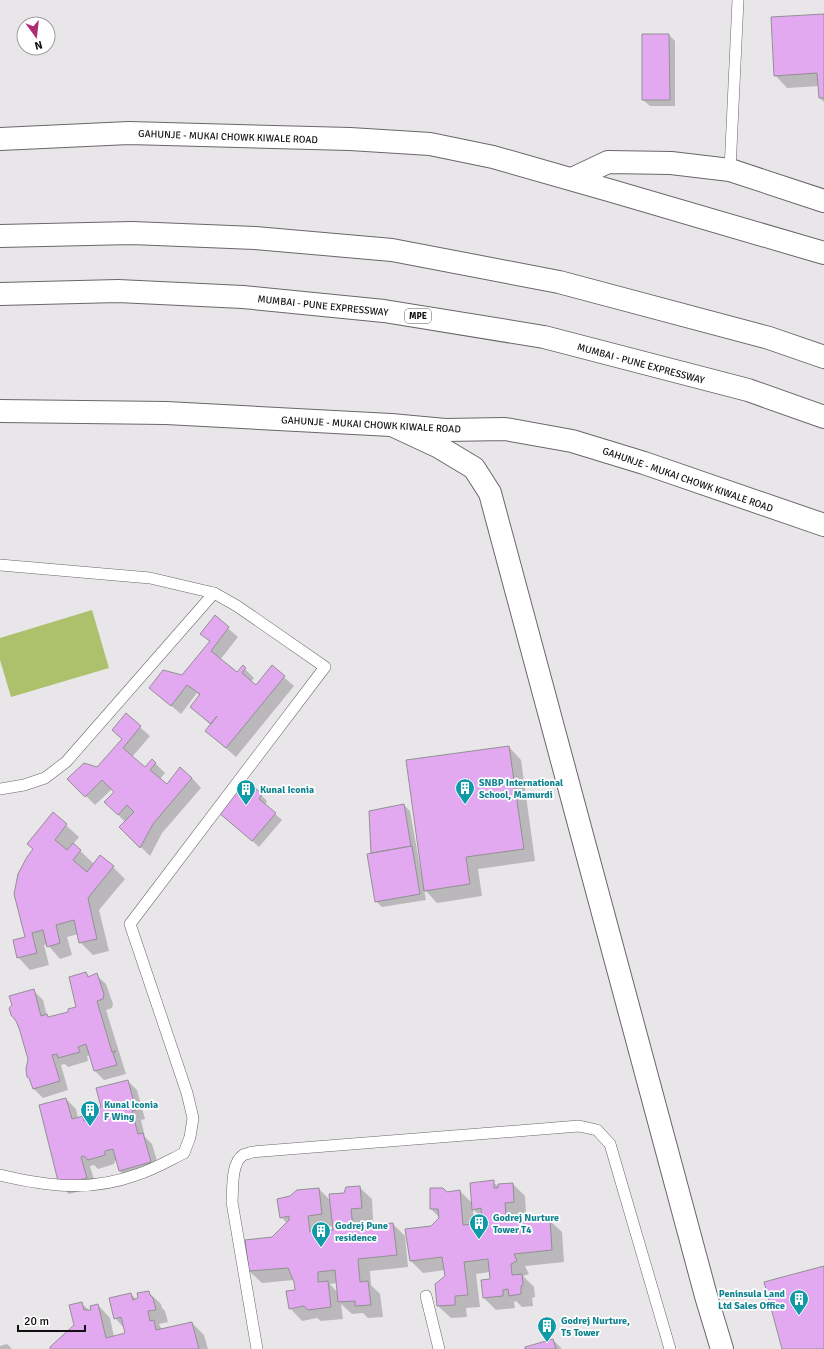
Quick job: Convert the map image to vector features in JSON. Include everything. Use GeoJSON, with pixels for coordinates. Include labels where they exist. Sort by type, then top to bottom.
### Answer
{"type":"FeatureCollection","features":[{"type":"Feature","properties":{"kind":"main road","name":"GAHUNJE - MUKAI CHOWK KIWALE ROAD"},"geometry":{"type":"LineString","coordinates":[[0,139],[129,133],[342,139],[430,144],[493,157],[572,179],[735,226],[824,254]]}},
{"type":"Feature","properties":{"kind":"main road"},"geometry":{"type":"LineString","coordinates":[[572,179],[608,162],[670,163],[730,170],[824,201]]}},
{"type":"Feature","properties":{"kind":"main road"},"geometry":{"type":"LineString","coordinates":[[0,236],[132,233],[256,238],[392,250],[559,282],[769,338],[824,357]]}},
{"type":"Feature","properties":{"kind":"main road","name":"MUMBAI - PUNE EXPRESSWAY"},"geometry":{"type":"LineString","coordinates":[[0,294],[118,291],[243,297],[384,311],[544,337],[748,390],[824,417]]}},
{"type":"Feature","properties":{"kind":"main road","name":"GAHUNJE - MUKAI CHOWK KIWALE ROAD"},"geometry":{"type":"LineString","coordinates":[[0,410],[166,413],[391,425],[445,430],[505,429],[572,441],[644,463],[824,526]]}},
{"type":"Feature","properties":{"kind":"main road"},"geometry":{"type":"LineString","coordinates":[[391,425],[440,447],[474,468],[490,493],[702,1280],[722,1349]]}},
{"type":"Feature","properties":{"kind":"lane"},"geometry":{"type":"LineString","coordinates":[[730,170],[738,0]]}},
{"type":"Feature","properties":{"kind":"lane"},"geometry":{"type":"LineString","coordinates":[[0,565],[150,578],[214,594],[238,606],[324,667],[130,924],[193,1118],[190,1137],[184,1153],[136,1176],[110,1182],[78,1186],[55,1186],[0,1175]]}},
{"type":"Feature","properties":{"kind":"lane"},"geometry":{"type":"LineString","coordinates":[[0,789],[24,785],[45,778],[66,762],[214,594]]}},
{"type":"Feature","properties":{"kind":"lane"},"geometry":{"type":"LineString","coordinates":[[257,1349],[232,1202],[233,1178],[237,1164],[242,1156],[252,1152],[579,1126],[597,1130],[610,1144],[670,1349]]}},
{"type":"Feature","properties":{"kind":"lane"},"geometry":{"type":"LineString","coordinates":[[426,1296],[439,1349]]}},
{"type":"Feature","properties":{"kind":"green space"},"geometry":{"type":"Polygon","coordinates":[[[92,610],[109,668],[11,697],[0,660],[0,638],[92,610]]]}},
{"type":"Feature","properties":{"kind":"building"},"geometry":{"type":"Polygon","coordinates":[[[824,14],[824,98],[819,98],[817,73],[774,76],[771,17],[824,14]]]}},
{"type":"Feature","properties":{"kind":"building"},"geometry":{"type":"Polygon","coordinates":[[[642,34],[669,34],[670,100],[642,100],[642,34]]]}},
{"type":"Feature","properties":{"kind":"building"},"geometry":{"type":"Polygon","coordinates":[[[215,615],[229,627],[211,651],[237,672],[243,665],[246,668],[242,673],[256,685],[272,665],[285,676],[226,748],[205,731],[211,724],[190,707],[200,694],[187,685],[171,706],[149,688],[163,670],[182,675],[210,641],[200,634],[215,615]]]}},
{"type":"Feature","properties":{"kind":"building"},"geometry":{"type":"Polygon","coordinates":[[[126,713],[141,726],[123,748],[145,767],[152,759],[156,763],[150,770],[167,784],[180,767],[192,778],[153,824],[140,848],[119,827],[134,812],[127,805],[118,815],[104,802],[114,792],[102,780],[85,797],[67,779],[84,763],[97,767],[122,739],[112,730],[126,713]]]}},
{"type":"Feature","properties":{"kind":"building","name":"SNBP International School, Mamurdi"},"geometry":{"type":"Polygon","coordinates":[[[509,746],[524,849],[466,857],[470,884],[424,891],[406,760],[509,746]]]}},
{"type":"Feature","properties":{"kind":"building","name":"Kunal Iconia"},"geometry":{"type":"Polygon","coordinates":[[[246,780],[262,794],[259,799],[276,813],[252,841],[218,812],[246,780]]]}},
{"type":"Feature","properties":{"kind":"building"},"geometry":{"type":"Polygon","coordinates":[[[404,804],[411,846],[371,853],[369,811],[404,804]]]}},
{"type":"Feature","properties":{"kind":"building"},"geometry":{"type":"Polygon","coordinates":[[[53,812],[67,824],[55,840],[67,850],[73,843],[81,850],[73,860],[87,872],[100,855],[114,866],[88,898],[97,939],[79,943],[74,920],[56,925],[60,943],[47,947],[43,930],[32,933],[37,953],[17,958],[13,940],[25,937],[14,894],[18,874],[33,849],[27,844],[53,812]]]}},
{"type":"Feature","properties":{"kind":"building"},"geometry":{"type":"Polygon","coordinates":[[[412,846],[420,894],[375,902],[367,854],[412,846]]]}},
{"type":"Feature","properties":{"kind":"building"},"geometry":{"type":"Polygon","coordinates":[[[86,972],[88,977],[97,973],[104,994],[103,999],[97,1001],[112,1052],[116,1051],[113,1053],[117,1065],[94,1071],[86,1044],[78,1047],[80,1052],[58,1058],[57,1054],[52,1055],[60,1081],[33,1089],[29,1078],[27,1077],[26,1069],[28,1059],[19,1028],[11,1015],[9,1008],[12,1005],[9,996],[34,989],[41,1016],[47,1014],[48,1017],[68,1012],[68,1009],[76,1007],[69,977],[86,972]]]}},
{"type":"Feature","properties":{"kind":"building","name":"Kunal Iconia F Wing"},"geometry":{"type":"Polygon","coordinates":[[[128,1080],[136,1110],[132,1111],[138,1134],[143,1133],[151,1162],[119,1171],[113,1149],[105,1151],[105,1155],[88,1160],[84,1156],[81,1157],[87,1178],[59,1185],[39,1105],[66,1098],[72,1119],[83,1116],[84,1121],[97,1118],[95,1109],[101,1107],[96,1088],[128,1080]]]}},
{"type":"Feature","properties":{"kind":"building","name":"Godrej Nurture Tower T4"},"geometry":{"type":"Polygon","coordinates":[[[494,1180],[494,1188],[498,1188],[498,1184],[513,1183],[514,1202],[505,1203],[506,1215],[511,1215],[511,1222],[550,1219],[552,1250],[514,1254],[517,1261],[511,1264],[512,1275],[522,1274],[523,1285],[521,1286],[521,1294],[509,1296],[508,1289],[503,1290],[503,1296],[483,1298],[481,1280],[490,1279],[488,1259],[464,1262],[468,1295],[455,1296],[455,1305],[437,1306],[435,1284],[445,1276],[442,1257],[410,1261],[405,1229],[431,1226],[439,1218],[438,1209],[430,1209],[430,1188],[443,1188],[447,1192],[460,1190],[463,1225],[482,1223],[481,1208],[472,1210],[470,1183],[494,1180]]]}},
{"type":"Feature","properties":{"kind":"building","name":"Godrej Pune residence"},"geometry":{"type":"Polygon","coordinates":[[[360,1186],[362,1208],[351,1209],[353,1227],[393,1223],[397,1255],[358,1259],[360,1282],[368,1281],[371,1305],[355,1306],[355,1301],[338,1302],[335,1270],[318,1272],[318,1282],[328,1281],[331,1307],[308,1310],[304,1306],[289,1309],[286,1291],[295,1290],[294,1282],[288,1268],[249,1271],[245,1240],[272,1237],[289,1220],[289,1216],[280,1218],[277,1199],[290,1196],[297,1190],[319,1188],[322,1214],[308,1216],[310,1232],[333,1230],[329,1194],[344,1193],[346,1187],[360,1186]]]}},
{"type":"Feature","properties":{"kind":"building","name":"Peninsula Land Ltd Sales Office"},"geometry":{"type":"Polygon","coordinates":[[[824,1266],[824,1349],[782,1349],[764,1282],[824,1266]]]}},
{"type":"Feature","properties":{"kind":"building"},"geometry":{"type":"Polygon","coordinates":[[[149,1291],[153,1298],[156,1310],[148,1311],[150,1321],[154,1320],[156,1330],[192,1322],[199,1349],[50,1349],[50,1347],[74,1325],[69,1305],[82,1302],[84,1310],[91,1310],[90,1306],[98,1304],[106,1338],[125,1333],[121,1317],[114,1319],[109,1298],[131,1293],[133,1300],[138,1298],[137,1293],[149,1291]]]}},
{"type":"Feature","properties":{"kind":"building","name":"Godrej Nurture, T5 Tower"},"geometry":{"type":"Polygon","coordinates":[[[553,1339],[556,1349],[525,1349],[525,1347],[553,1339]]]}},
{"type":"Feature","properties":{"kind":"place","name":"SNBP International School, Mamurdi"},"geometry":{"type":"Point","coordinates":[465,805]}},
{"type":"Feature","properties":{"kind":"place","name":"Kunal Iconia"},"geometry":{"type":"Point","coordinates":[246,806]}},
{"type":"Feature","properties":{"kind":"place","name":"Kunal Iconia F Wing"},"geometry":{"type":"Point","coordinates":[90,1127]}},
{"type":"Feature","properties":{"kind":"place","name":"Godrej Nurture Tower T4"},"geometry":{"type":"Point","coordinates":[479,1240]}},
{"type":"Feature","properties":{"kind":"place","name":"Godrej Pune residence"},"geometry":{"type":"Point","coordinates":[321,1248]}},
{"type":"Feature","properties":{"kind":"place","name":"Peninsula Land Ltd Sales Office"},"geometry":{"type":"Point","coordinates":[799,1316]}},
{"type":"Feature","properties":{"kind":"place","name":"Godrej Nurture, T5 Tower"},"geometry":{"type":"Point","coordinates":[547,1343]}}]}
